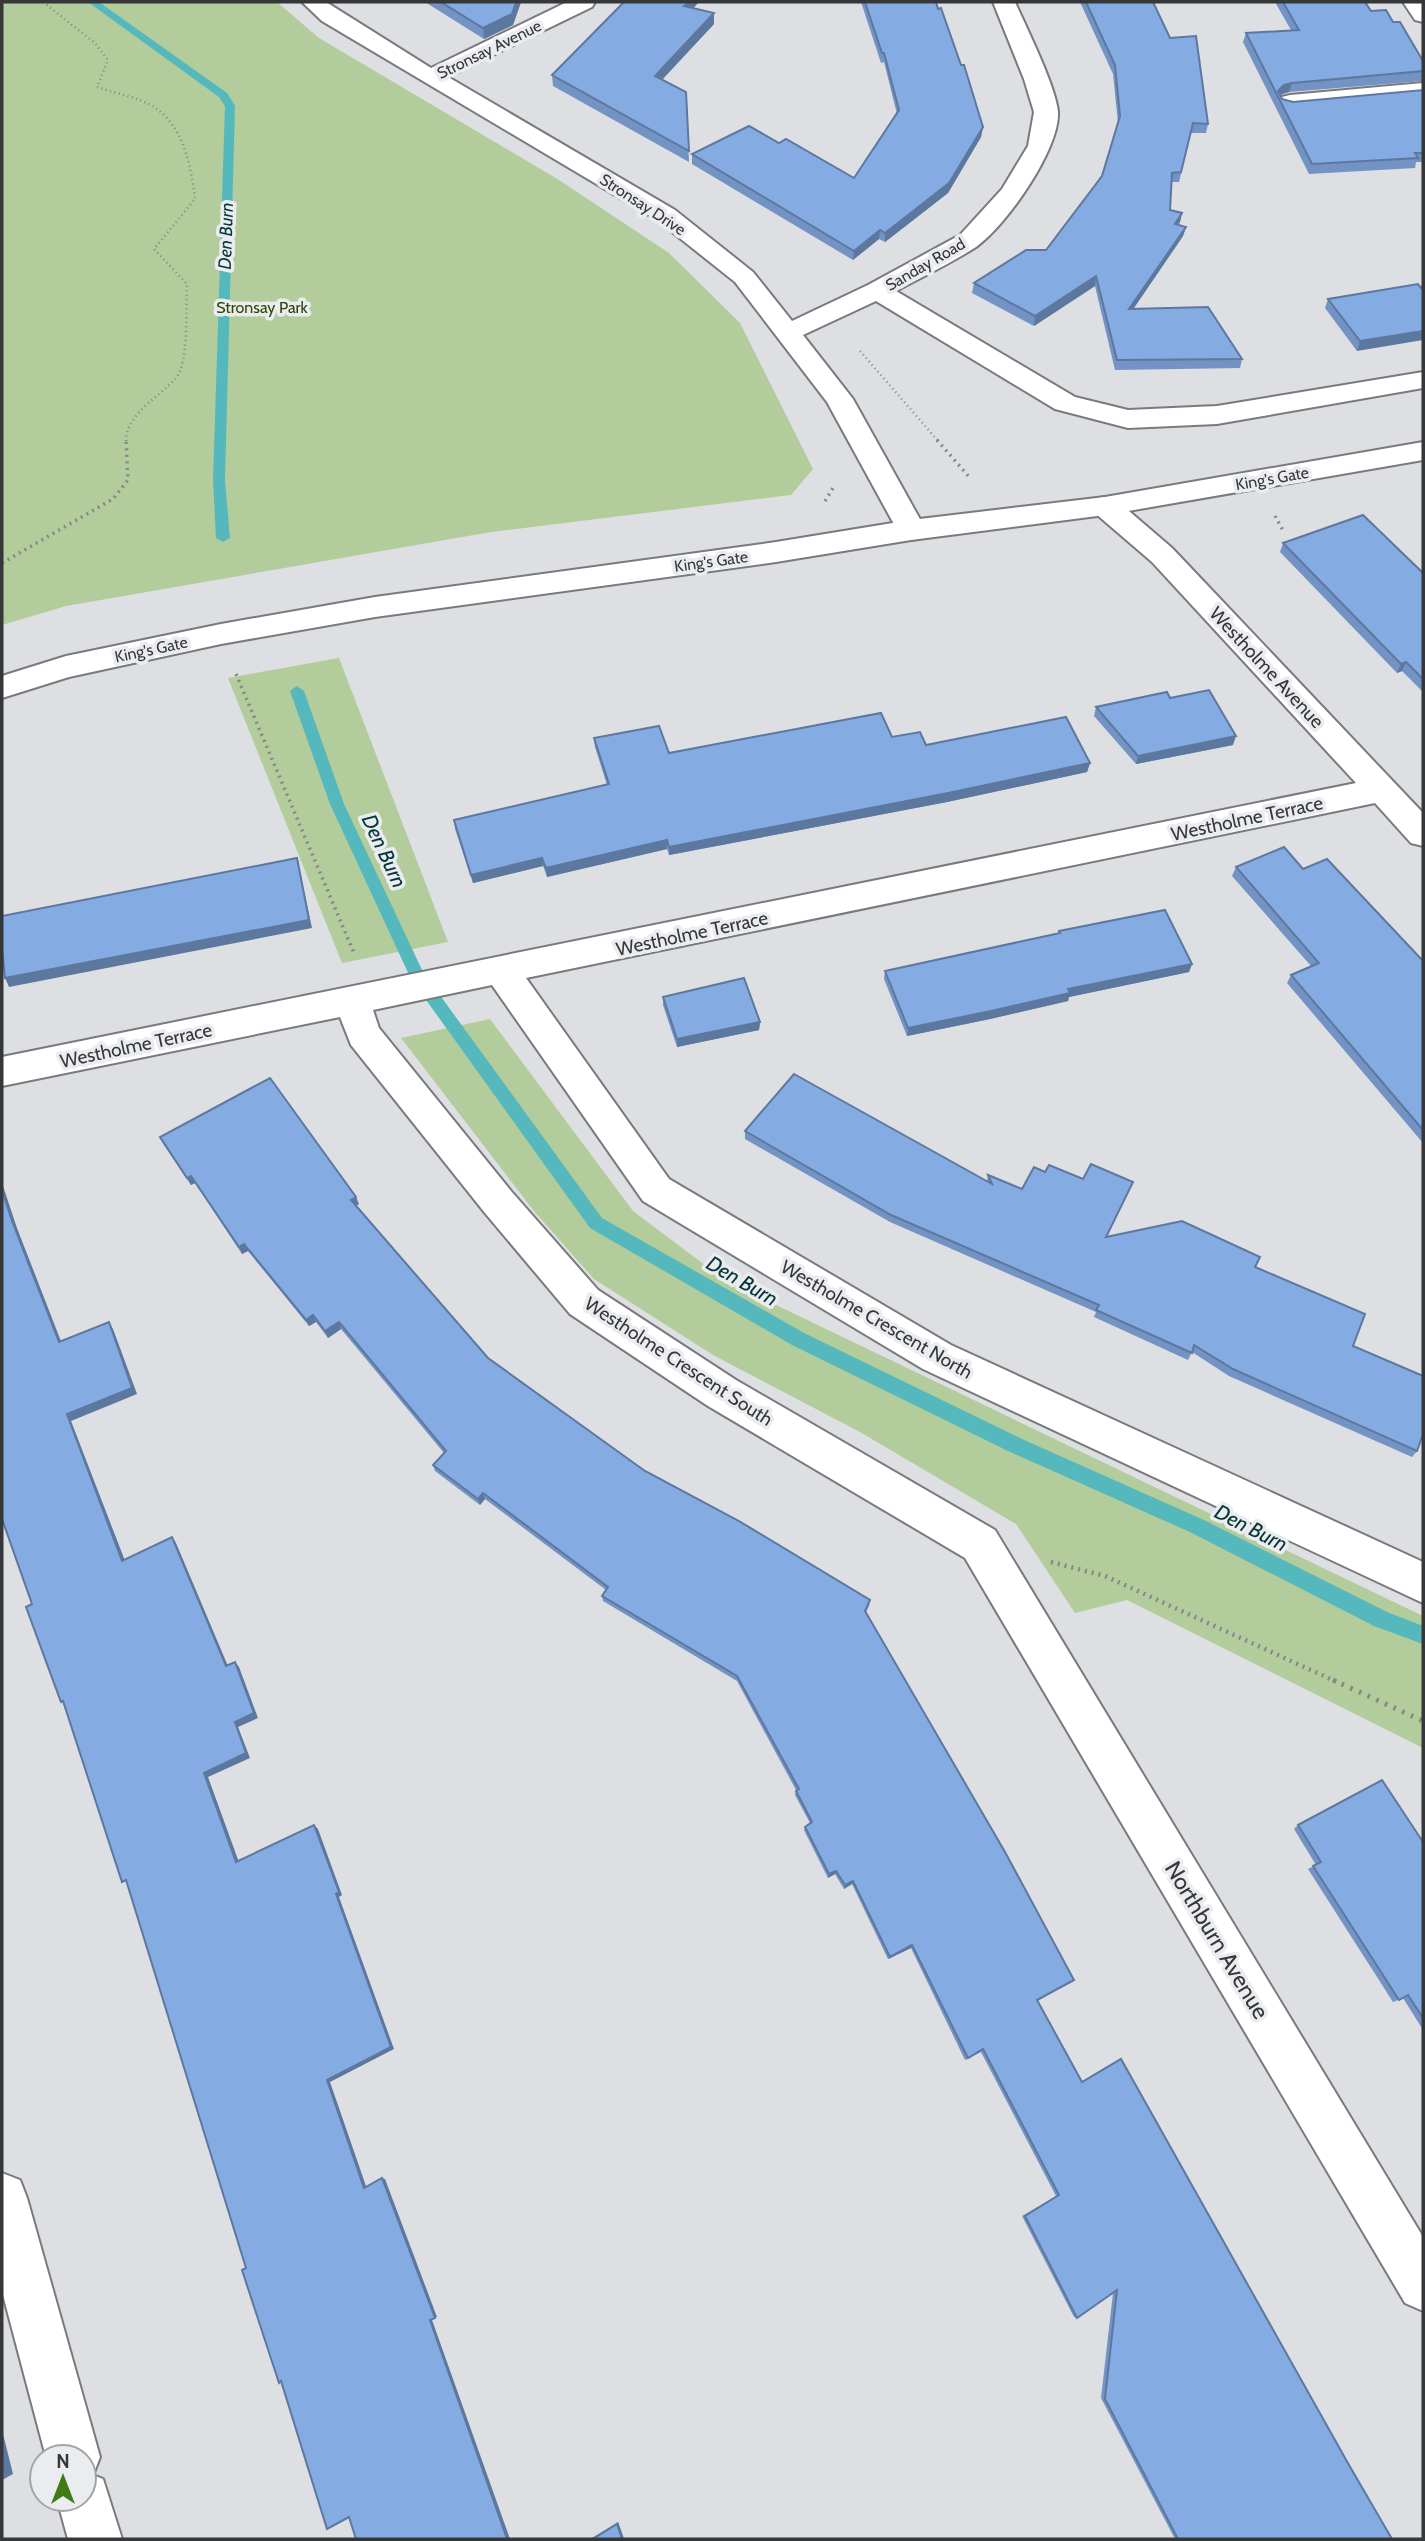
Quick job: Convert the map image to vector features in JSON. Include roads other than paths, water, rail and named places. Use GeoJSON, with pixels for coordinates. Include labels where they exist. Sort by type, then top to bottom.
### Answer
{"type":"FeatureCollection","features":[{"type":"Feature","properties":{"kind":"street","name":"Stronsay Drive"},"geometry":{"type":"LineString","coordinates":[[313,2],[330,16],[430,77],[666,215],[744,277],[839,399],[911,530]]}},
{"type":"Feature","properties":{"kind":"street","name":"Stronsay Avenue"},"geometry":{"type":"LineString","coordinates":[[430,77],[584,2]]}},
{"type":"Feature","properties":{"kind":"street","name":"Sanday Road"},"geometry":{"type":"LineString","coordinates":[[789,332],[877,291],[969,240],[1012,193],[1040,146],[1046,112],[1036,79],[1004,2]]}},
{"type":"Feature","properties":{"kind":"street"},"geometry":{"type":"LineString","coordinates":[[1414,2],[1423,15]]}},
{"type":"Feature","properties":{"kind":"street"},"geometry":{"type":"LineString","coordinates":[[1290,102],[1423,90]]}},
{"type":"Feature","properties":{"kind":"street"},"geometry":{"type":"LineString","coordinates":[[877,291],[1065,403],[1128,419],[1217,415],[1423,380]]}},
{"type":"Feature","properties":{"kind":"street","name":"King's Gate"},"geometry":{"type":"LineString","coordinates":[[2,687],[66,667],[221,634],[375,607],[776,552],[911,530],[1105,506],[1423,451]]}},
{"type":"Feature","properties":{"kind":"street","name":"Westholme Avenue"},"geometry":{"type":"LineString","coordinates":[[1105,506],[1163,555],[1423,834]]}},
{"type":"Feature","properties":{"kind":"street","name":"Westholme Terrace"},"geometry":{"type":"LineString","coordinates":[[2,1072],[1381,790]]}},
{"type":"Feature","properties":{"kind":"street","name":"Westholme Crescent North"},"geometry":{"type":"LineString","coordinates":[[490,974],[656,1190],[937,1357],[1423,1583]]}},
{"type":"Feature","properties":{"kind":"street","name":"Westholme Crescent South"},"geometry":{"type":"LineString","coordinates":[[362,999],[364,1035],[498,1202],[584,1302],[722,1393],[980,1544],[1010,1594]]}},
{"type":"Feature","properties":{"kind":"street","name":"Northburn Avenue"},"geometry":{"type":"LineString","coordinates":[[1010,1594],[1423,2285]]}},
{"type":"Feature","properties":{"kind":"street"},"geometry":{"type":"LineString","coordinates":[[2,2198],[69,2443]]}},
{"type":"Feature","properties":{"kind":"street"},"geometry":{"type":"LineString","coordinates":[[88,2513],[95,2539]]}},
{"type":"Feature","properties":{"kind":"waterway","name":"Den Burn"},"geometry":{"type":"LineString","coordinates":[[93,2],[223,95],[230,106],[219,480],[223,538]]}},
{"type":"Feature","properties":{"kind":"waterway","name":"Den Burn"},"geometry":{"type":"LineString","coordinates":[[297,691],[337,804],[417,975],[596,1223],[798,1339],[1015,1445],[1199,1527],[1381,1619],[1423,1635]]}},
{"type":"Feature","properties":{"kind":"park label","name":"Stronsay Park"},"geometry":{"type":"Point","coordinates":[262,307]}}]}
